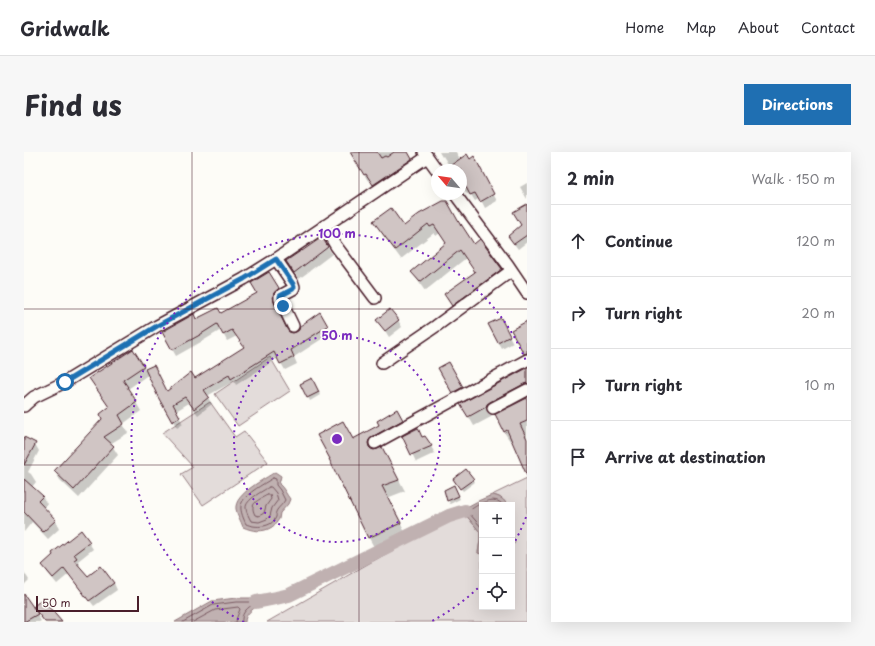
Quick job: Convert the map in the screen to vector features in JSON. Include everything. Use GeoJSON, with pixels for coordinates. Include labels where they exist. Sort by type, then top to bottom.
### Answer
{"type":"FeatureCollection","features":[{"type":"Feature","properties":{"kind":"street"},"geometry":{"type":"LineString","coordinates":[[24,406],[34,397],[65,382],[157,326],[244,279],[276,259],[425,154],[432,164]]}},
{"type":"Feature","properties":{"kind":"street"},"geometry":{"type":"LineString","coordinates":[[459,200],[527,293]]}},
{"type":"Feature","properties":{"kind":"street"},"geometry":{"type":"LineString","coordinates":[[324,226],[336,246],[375,298]]}},
{"type":"Feature","properties":{"kind":"street"},"geometry":{"type":"LineString","coordinates":[[276,259],[294,287],[280,296],[293,326]]}},
{"type":"Feature","properties":{"kind":"street"},"geometry":{"type":"LineString","coordinates":[[382,363],[436,326],[511,271]]}},
{"type":"Feature","properties":{"kind":"street"},"geometry":{"type":"LineString","coordinates":[[375,443],[527,360]]}},
{"type":"Feature","properties":{"kind":"street"},"geometry":{"type":"LineString","coordinates":[[493,408],[527,390]]}},
{"type":"Feature","properties":{"kind":"shaded area"},"geometry":{"type":"Polygon","coordinates":[[[270,357],[290,391],[238,426],[215,394],[270,357]]]}},
{"type":"Feature","properties":{"kind":"shaded area"},"geometry":{"type":"Polygon","coordinates":[[[210,402],[235,437],[244,431],[268,462],[203,505],[181,474],[193,467],[162,433],[210,402]]]}},
{"type":"Feature","properties":{"kind":"shaded area"},"geometry":{"type":"Polygon","coordinates":[[[527,478],[527,622],[267,622],[366,565],[465,511],[465,514],[479,531],[479,610],[515,610],[515,502],[505,502],[501,498],[492,495],[527,478]]]}},
{"type":"Feature","properties":{"kind":"water"},"geometry":{"type":"Polygon","coordinates":[[[275,472],[281,476],[279,484],[290,499],[288,504],[280,513],[279,519],[276,523],[269,529],[258,531],[243,527],[237,514],[237,503],[240,498],[251,488],[275,472]]]}},
{"type":"Feature","properties":{"kind":"water"},"geometry":{"type":"Polygon","coordinates":[[[492,495],[501,498],[505,502],[479,502],[479,531],[465,514],[465,508],[492,495]]]}},
{"type":"Feature","properties":{"kind":"water"},"geometry":{"type":"Polygon","coordinates":[[[236,598],[255,598],[257,606],[247,614],[245,622],[175,622],[212,601],[236,598]]]}},
{"type":"Feature","properties":{"kind":"building"},"geometry":{"type":"Polygon","coordinates":[[[350,152],[377,152],[381,158],[385,156],[387,157],[394,152],[408,152],[412,159],[373,185],[366,174],[364,175],[350,152]]]}},
{"type":"Feature","properties":{"kind":"building"},"geometry":{"type":"Polygon","coordinates":[[[467,154],[470,159],[474,156],[494,194],[480,202],[475,193],[470,195],[467,189],[467,164],[453,164],[467,154]]]}},
{"type":"Feature","properties":{"kind":"building"},"geometry":{"type":"Polygon","coordinates":[[[443,201],[447,201],[461,226],[461,224],[474,244],[480,239],[502,269],[452,306],[444,294],[475,272],[460,250],[420,282],[411,272],[446,243],[434,225],[430,227],[428,224],[395,250],[373,221],[391,208],[404,226],[419,214],[443,201]]]}},
{"type":"Feature","properties":{"kind":"building"},"geometry":{"type":"Polygon","coordinates":[[[527,204],[527,235],[514,244],[508,236],[521,225],[513,212],[527,204]]]}},
{"type":"Feature","properties":{"kind":"building"},"geometry":{"type":"Polygon","coordinates":[[[322,237],[328,247],[294,273],[286,261],[322,237]]]}},
{"type":"Feature","properties":{"kind":"building"},"geometry":{"type":"Polygon","coordinates":[[[269,272],[279,288],[274,293],[274,302],[289,332],[296,332],[299,330],[300,326],[320,312],[328,326],[291,350],[294,357],[280,364],[274,352],[231,379],[229,375],[204,390],[209,397],[194,409],[185,397],[173,404],[180,417],[172,422],[145,369],[154,365],[167,391],[191,372],[195,378],[244,347],[232,330],[223,335],[217,324],[172,350],[162,332],[194,314],[196,319],[218,308],[221,313],[257,293],[251,283],[269,272]]]}},
{"type":"Feature","properties":{"kind":"building"},"geometry":{"type":"Polygon","coordinates":[[[390,309],[399,320],[385,331],[376,320],[390,309]]]}},
{"type":"Feature","properties":{"kind":"building"},"geometry":{"type":"Polygon","coordinates":[[[501,318],[510,336],[498,343],[488,324],[501,318]]]}},
{"type":"Feature","properties":{"kind":"building"},"geometry":{"type":"Polygon","coordinates":[[[527,321],[527,353],[524,354],[511,330],[527,321]]]}},
{"type":"Feature","properties":{"kind":"building"},"geometry":{"type":"Polygon","coordinates":[[[133,349],[144,366],[123,380],[137,402],[119,415],[124,424],[104,437],[114,446],[74,490],[54,471],[102,419],[100,414],[109,407],[89,378],[133,349]]]}},
{"type":"Feature","properties":{"kind":"building"},"geometry":{"type":"Polygon","coordinates":[[[449,362],[463,387],[452,393],[438,368],[449,362]]]}},
{"type":"Feature","properties":{"kind":"building"},"geometry":{"type":"Polygon","coordinates":[[[527,368],[527,383],[490,402],[486,407],[468,417],[460,404],[527,368]]]}},
{"type":"Feature","properties":{"kind":"building"},"geometry":{"type":"Polygon","coordinates":[[[312,378],[319,392],[307,398],[300,384],[312,378]]]}},
{"type":"Feature","properties":{"kind":"building"},"geometry":{"type":"Polygon","coordinates":[[[527,398],[527,421],[520,424],[527,439],[527,476],[507,430],[504,432],[495,414],[527,398]]]}},
{"type":"Feature","properties":{"kind":"building"},"geometry":{"type":"Polygon","coordinates":[[[397,409],[403,420],[372,437],[368,443],[369,447],[374,450],[382,447],[399,480],[382,486],[401,523],[368,538],[317,435],[343,421],[353,439],[379,425],[377,421],[397,409]]]}},
{"type":"Feature","properties":{"kind":"building"},"geometry":{"type":"Polygon","coordinates":[[[418,428],[422,437],[425,436],[432,446],[411,455],[402,436],[418,428]]]}},
{"type":"Feature","properties":{"kind":"building"},"geometry":{"type":"Polygon","coordinates":[[[24,437],[36,443],[24,465],[24,437]]]}},
{"type":"Feature","properties":{"kind":"building"},"geometry":{"type":"Polygon","coordinates":[[[466,469],[474,479],[460,489],[453,479],[466,469]]]}},
{"type":"Feature","properties":{"kind":"building"},"geometry":{"type":"Polygon","coordinates":[[[24,479],[43,496],[38,501],[56,520],[43,532],[24,512],[24,479]]]}},
{"type":"Feature","properties":{"kind":"building"},"geometry":{"type":"Polygon","coordinates":[[[454,485],[459,496],[447,501],[444,490],[454,485]]]}},
{"type":"Feature","properties":{"kind":"building"},"geometry":{"type":"Polygon","coordinates":[[[81,530],[90,542],[74,554],[77,558],[74,560],[88,576],[101,566],[114,583],[89,601],[64,568],[53,578],[42,565],[53,555],[52,553],[81,530]]]}},
{"type":"Feature","properties":{"kind":"building"},"geometry":{"type":"Polygon","coordinates":[[[24,594],[38,614],[24,622],[24,594]]]}},
{"type":"Feature","properties":{"kind":"building"},"geometry":{"type":"Polygon","coordinates":[[[42,599],[62,622],[45,622],[33,607],[42,599]]]}},
{"type":"Feature","properties":{"kind":"waterway"},"geometry":{"type":"LineString","coordinates":[[256,602],[289,595],[449,516],[465,511]]}},
{"type":"Feature","properties":{"kind":"route"},"geometry":{"type":"LineString","coordinates":[[65,382],[157,326],[244,279],[276,259],[294,287],[280,296],[283,306]]}}]}
